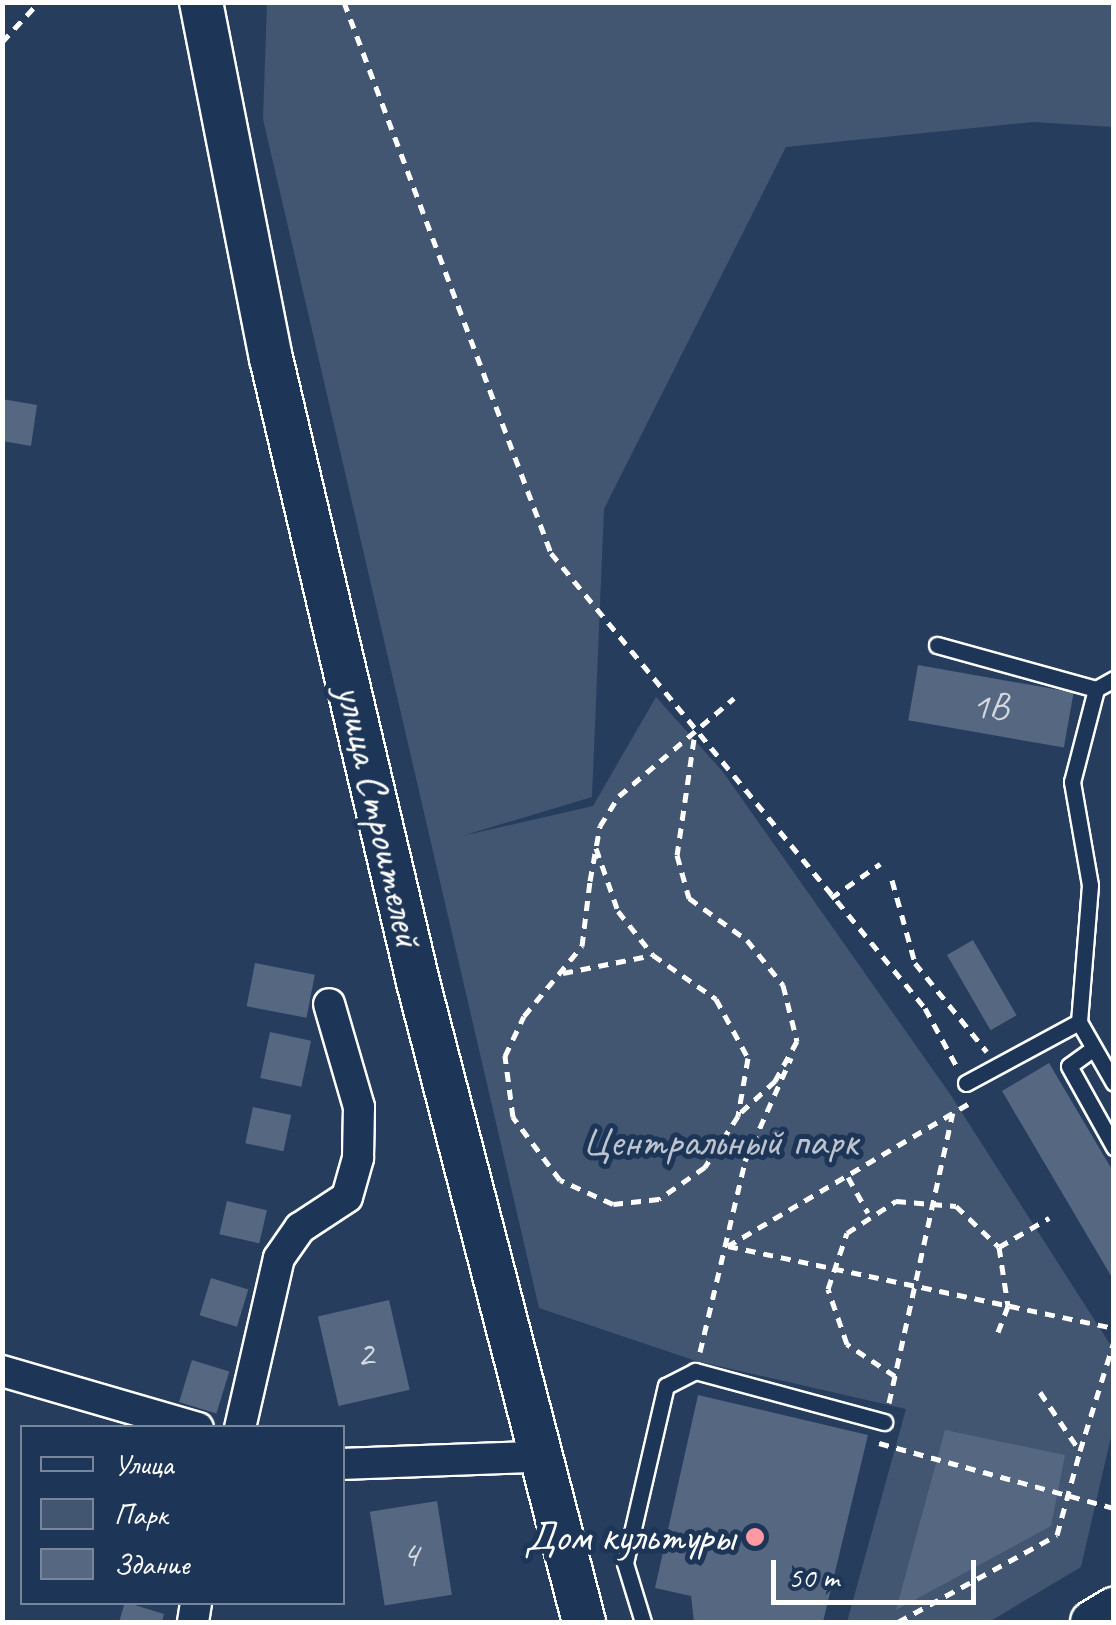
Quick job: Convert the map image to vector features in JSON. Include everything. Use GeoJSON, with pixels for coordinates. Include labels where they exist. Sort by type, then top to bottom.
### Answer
{"type":"FeatureCollection","features":[{"type":"Feature","properties":{"kind":"main road","name":"улица Строителей"},"geometry":{"type":"LineString","coordinates":[[201,2],[276,377],[536,1457],[584,1622]]}},
{"type":"Feature","properties":{"kind":"main road"},"geometry":{"type":"LineString","coordinates":[[1092,1622],[1114,1610]]}},
{"type":"Feature","properties":{"kind":"street"},"geometry":{"type":"LineString","coordinates":[[241,1425],[279,1258],[300,1228],[347,1196],[358,1158],[359,1107],[329,1004]]}},
{"type":"Feature","properties":{"kind":"street"},"geometry":{"type":"LineString","coordinates":[[2,1372],[188,1425]]}},
{"type":"Feature","properties":{"kind":"street"},"geometry":{"type":"LineString","coordinates":[[345,1464],[536,1457]]}},
{"type":"Feature","properties":{"kind":"lane"},"geometry":{"type":"LineString","coordinates":[[936,645],[1096,689],[1114,680]]}},
{"type":"Feature","properties":{"kind":"lane"},"geometry":{"type":"LineString","coordinates":[[1096,689],[1072,782],[1090,885],[1079,1022],[1091,1050],[1114,1083]]}},
{"type":"Feature","properties":{"kind":"lane"},"geometry":{"type":"LineString","coordinates":[[966,1083],[1079,1022]]}},
{"type":"Feature","properties":{"kind":"lane"},"geometry":{"type":"LineString","coordinates":[[1091,1050],[1070,1066],[1114,1147]]}},
{"type":"Feature","properties":{"kind":"lane"},"geometry":{"type":"LineString","coordinates":[[643,1622],[625,1563],[666,1386],[695,1371],[884,1422]]}},
{"type":"Feature","properties":{"kind":"path"},"geometry":{"type":"LineString","coordinates":[[2,42],[39,2]]}},
{"type":"Feature","properties":{"kind":"path"},"geometry":{"type":"LineString","coordinates":[[344,2],[551,553],[702,731],[831,898],[925,1008],[966,1083]]}},
{"type":"Feature","properties":{"kind":"path"},"geometry":{"type":"LineString","coordinates":[[734,698],[694,739],[652,761],[619,796],[596,848],[582,946],[506,1056],[513,1117],[560,1180],[613,1204],[659,1199],[705,1167],[738,1116],[775,1081],[797,1042]]}},
{"type":"Feature","properties":{"kind":"path"},"geometry":{"type":"LineString","coordinates":[[694,739],[677,854],[690,898],[747,940],[782,985],[797,1042],[745,1161],[728,1246],[695,1371]]}},
{"type":"Feature","properties":{"kind":"path"},"geometry":{"type":"LineString","coordinates":[[596,848],[618,912],[653,955],[716,999],[748,1058],[738,1116]]}},
{"type":"Feature","properties":{"kind":"path"},"geometry":{"type":"LineString","coordinates":[[831,898],[880,864]]}},
{"type":"Feature","properties":{"kind":"path"},"geometry":{"type":"LineString","coordinates":[[892,880],[916,963],[996,1067]]}},
{"type":"Feature","properties":{"kind":"path"},"geometry":{"type":"LineString","coordinates":[[560,974],[653,955]]}},
{"type":"Feature","properties":{"kind":"path"},"geometry":{"type":"LineString","coordinates":[[728,1246],[976,1100]]}},
{"type":"Feature","properties":{"kind":"path"},"geometry":{"type":"LineString","coordinates":[[953,1113],[920,1287],[879,1445],[1072,1492],[1114,1508]]}},
{"type":"Feature","properties":{"kind":"path"},"geometry":{"type":"LineString","coordinates":[[847,1176],[868,1213]]}},
{"type":"Feature","properties":{"kind":"path"},"geometry":{"type":"LineString","coordinates":[[895,1376],[846,1344],[833,1318],[832,1268],[868,1213],[896,1201],[936,1201],[981,1223],[999,1247],[1008,1306],[997,1335]]}},
{"type":"Feature","properties":{"kind":"path"},"geometry":{"type":"LineString","coordinates":[[999,1247],[1049,1218]]}},
{"type":"Feature","properties":{"kind":"path"},"geometry":{"type":"LineString","coordinates":[[728,1246],[1114,1328]]}},
{"type":"Feature","properties":{"kind":"path"},"geometry":{"type":"LineString","coordinates":[[898,1622],[1057,1534],[1114,1341]]}},
{"type":"Feature","properties":{"kind":"path"},"geometry":{"type":"LineString","coordinates":[[1040,1392],[1080,1451]]}},
{"type":"Feature","properties":{"kind":"green space","name":"Центральный парк"},"geometry":{"type":"Polygon","coordinates":[[[267,3],[1113,3],[1113,127],[1033,122],[786,147],[604,509],[592,797],[462,836],[593,806],[656,697],[723,772],[950,1094],[1113,1349],[1113,1428],[1081,1567],[989,1622],[847,1622],[906,1409],[696,1361],[539,1308],[263,119],[267,3]]]}},
{"type":"Feature","properties":{"kind":"building"},"geometry":{"type":"Polygon","coordinates":[[[2,399],[37,405],[31,446],[2,441],[2,399]]]}},
{"type":"Feature","properties":{"kind":"building"},"geometry":{"type":"Polygon","coordinates":[[[918,665],[1074,692],[1064,748],[908,720],[918,665]]]}},
{"type":"Feature","properties":{"kind":"building"},"geometry":{"type":"Polygon","coordinates":[[[973,940],[1017,1015],[991,1030],[947,955],[973,940]]]}},
{"type":"Feature","properties":{"kind":"building"},"geometry":{"type":"Polygon","coordinates":[[[255,963],[315,975],[306,1018],[247,1006],[255,963]]]}},
{"type":"Feature","properties":{"kind":"building"},"geometry":{"type":"Polygon","coordinates":[[[270,1032],[311,1041],[301,1087],[260,1078],[270,1032]]]}},
{"type":"Feature","properties":{"kind":"building"},"geometry":{"type":"Polygon","coordinates":[[[1049,1063],[1114,1173],[1114,1281],[1002,1091],[1049,1063]]]}},
{"type":"Feature","properties":{"kind":"building"},"geometry":{"type":"Polygon","coordinates":[[[253,1107],[291,1115],[283,1151],[245,1143],[253,1107]]]}},
{"type":"Feature","properties":{"kind":"building"},"geometry":{"type":"Polygon","coordinates":[[[227,1201],[267,1210],[259,1243],[219,1234],[227,1201]]]}},
{"type":"Feature","properties":{"kind":"building"},"geometry":{"type":"Polygon","coordinates":[[[211,1278],[248,1289],[237,1327],[200,1315],[211,1278]]]}},
{"type":"Feature","properties":{"kind":"building"},"geometry":{"type":"Polygon","coordinates":[[[389,1300],[410,1390],[339,1406],[318,1316],[389,1300]]]}},
{"type":"Feature","properties":{"kind":"building"},"geometry":{"type":"Polygon","coordinates":[[[192,1360],[229,1371],[216,1413],[179,1402],[192,1360]]]}},
{"type":"Feature","properties":{"kind":"building","name":"Дом культуры"},"geometry":{"type":"Polygon","coordinates":[[[698,1395],[868,1435],[823,1622],[694,1622],[691,1596],[655,1588],[698,1395]]]}},
{"type":"Feature","properties":{"kind":"building"},"geometry":{"type":"Polygon","coordinates":[[[945,1430],[1065,1455],[1051,1526],[896,1610],[945,1430]]]}},
{"type":"Feature","properties":{"kind":"building"},"geometry":{"type":"Polygon","coordinates":[[[437,1501],[452,1595],[385,1605],[370,1512],[437,1501]]]}},
{"type":"Feature","properties":{"kind":"building"},"geometry":{"type":"Polygon","coordinates":[[[124,1605],[164,1614],[162,1622],[119,1622],[124,1605]]]}},
{"type":"Feature","properties":{"kind":"place","name":"Дом культуры"},"geometry":{"type":"Point","coordinates":[755,1537]}}]}
